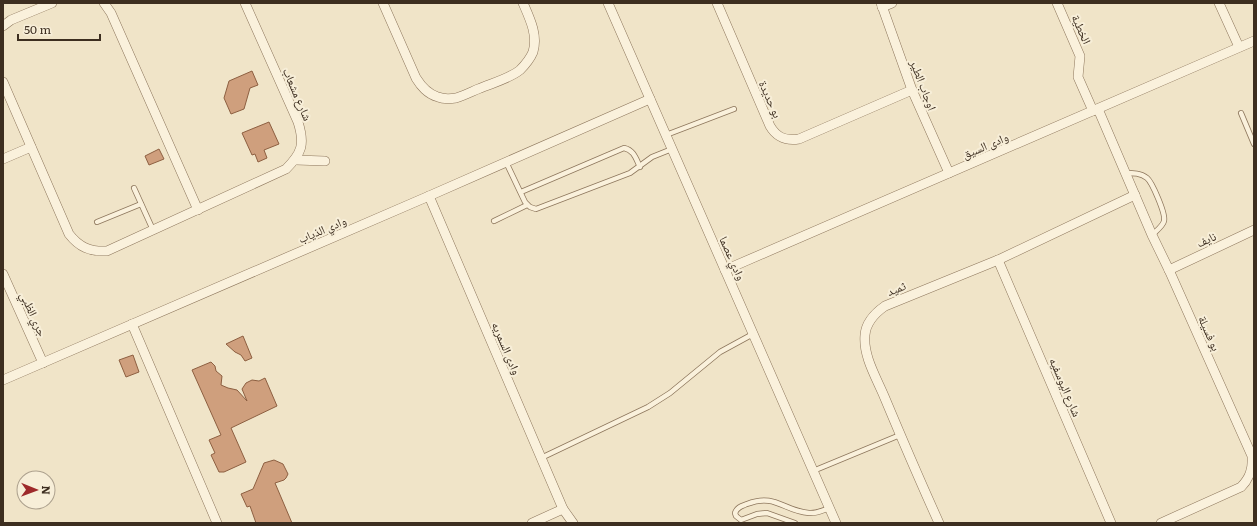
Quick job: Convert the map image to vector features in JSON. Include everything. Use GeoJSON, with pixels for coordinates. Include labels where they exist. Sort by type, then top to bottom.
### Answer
{"type":"FeatureCollection","features":[{"type":"Feature","properties":{"kind":"street"},"geometry":{"type":"LineString","coordinates":[[3,26],[11,20],[52,3]]}},
{"type":"Feature","properties":{"kind":"street"},"geometry":{"type":"LineString","coordinates":[[104,3],[111,13],[198,210]]}},
{"type":"Feature","properties":{"kind":"street","name":"شارع مشعاب"},"geometry":{"type":"LineString","coordinates":[[245,3],[302,134],[301,148],[296,160]]}},
{"type":"Feature","properties":{"kind":"street"},"geometry":{"type":"LineString","coordinates":[[383,3],[416,78],[421,86],[437,97],[448,99],[458,97],[510,75],[527,63],[532,54],[535,43],[534,32],[523,3]]}},
{"type":"Feature","properties":{"kind":"street","name":"وادي عصما"},"geometry":{"type":"LineString","coordinates":[[608,3],[836,523]]}},
{"type":"Feature","properties":{"kind":"street","name":"بو حديدة"},"geometry":{"type":"LineString","coordinates":[[717,3],[770,126],[781,138],[791,140],[798,138],[912,90]]}},
{"type":"Feature","properties":{"kind":"street"},"geometry":{"type":"LineString","coordinates":[[882,5],[892,3]]}},
{"type":"Feature","properties":{"kind":"street","name":"الخطية"},"geometry":{"type":"LineString","coordinates":[[1057,3],[1080,56],[1078,77],[1096,110]]}},
{"type":"Feature","properties":{"kind":"street"},"geometry":{"type":"LineString","coordinates":[[1219,3],[1239,47]]}},
{"type":"Feature","properties":{"kind":"street","name":"اوجاب الطير"},"geometry":{"type":"LineString","coordinates":[[882,5],[912,90],[949,173]]}},
{"type":"Feature","properties":{"kind":"street","name":"وادى السيق"},"geometry":{"type":"LineString","coordinates":[[725,270],[1254,41]]}},
{"type":"Feature","properties":{"kind":"street"},"geometry":{"type":"LineString","coordinates":[[3,82],[69,234],[81,247],[89,250],[98,252],[107,251],[286,169],[296,160],[326,161]]}},
{"type":"Feature","properties":{"kind":"street","name":"وادي الذياب"},"geometry":{"type":"LineString","coordinates":[[3,380],[650,99]]}},
{"type":"Feature","properties":{"kind":"street","name":"بو فسيلة"},"geometry":{"type":"LineString","coordinates":[[1096,110],[1249,449],[1252,463],[1250,475],[1241,487],[1161,523]]}},
{"type":"Feature","properties":{"kind":"street"},"geometry":{"type":"LineString","coordinates":[[3,159],[31,147]]}},
{"type":"Feature","properties":{"kind":"street","name":"ثميد"},"geometry":{"type":"LineString","coordinates":[[939,523],[900,435],[866,349],[865,334],[870,320],[876,312],[885,306],[998,260],[1135,195]]}},
{"type":"Feature","properties":{"kind":"street","name":"وادى السمريه"},"geometry":{"type":"LineString","coordinates":[[429,196],[563,509],[573,523]]}},
{"type":"Feature","properties":{"kind":"street","name":"نايف"},"geometry":{"type":"LineString","coordinates":[[1169,270],[1254,230]]}},
{"type":"Feature","properties":{"kind":"street","name":"شارع اليوسفيه"},"geometry":{"type":"LineString","coordinates":[[998,260],[1111,523]]}},
{"type":"Feature","properties":{"kind":"street","name":"جري الظبي"},"geometry":{"type":"LineString","coordinates":[[3,274],[43,363]]}},
{"type":"Feature","properties":{"kind":"street"},"geometry":{"type":"LineString","coordinates":[[132,324],[217,523]]}},
{"type":"Feature","properties":{"kind":"street"},"geometry":{"type":"LineString","coordinates":[[532,523],[563,509]]}},
{"type":"Feature","properties":{"kind":"street","name":"وادى السمريه"},"geometry":{"type":"LineString","coordinates":[[563,509],[565,523]]}},
{"type":"Feature","properties":{"kind":"lane"},"geometry":{"type":"LineString","coordinates":[[666,135],[734,109]]}},
{"type":"Feature","properties":{"kind":"lane"},"geometry":{"type":"LineString","coordinates":[[1240,113],[1254,144]]}},
{"type":"Feature","properties":{"kind":"lane"},"geometry":{"type":"LineString","coordinates":[[521,192],[624,148],[633,153],[640,167]]}},
{"type":"Feature","properties":{"kind":"lane"},"geometry":{"type":"LineString","coordinates":[[506,162],[527,205],[533,209],[540,209],[630,173],[652,157],[672,149]]}},
{"type":"Feature","properties":{"kind":"lane"},"geometry":{"type":"LineString","coordinates":[[1125,173],[1141,174],[1151,183],[1165,218],[1163,224],[1152,235]]}},
{"type":"Feature","properties":{"kind":"lane"},"geometry":{"type":"LineString","coordinates":[[134,188],[153,230]]}},
{"type":"Feature","properties":{"kind":"lane"},"geometry":{"type":"LineString","coordinates":[[97,222],[141,204]]}},
{"type":"Feature","properties":{"kind":"lane"},"geometry":{"type":"LineString","coordinates":[[494,221],[527,205]]}},
{"type":"Feature","properties":{"kind":"lane"},"geometry":{"type":"LineString","coordinates":[[541,458],[648,407],[670,393],[712,357],[729,346],[753,334]]}},
{"type":"Feature","properties":{"kind":"lane"},"geometry":{"type":"LineString","coordinates":[[813,471],[900,435]]}},
{"type":"Feature","properties":{"kind":"lane"},"geometry":{"type":"LineString","coordinates":[[795,523],[767,513],[757,514],[740,520],[735,513],[739,507],[756,500],[773,501],[807,513],[817,513],[830,508]]}},
{"type":"Feature","properties":{"kind":"building"},"geometry":{"type":"Polygon","coordinates":[[[252,71],[258,85],[250,88],[244,109],[231,114],[224,98],[229,81],[252,71]]]}},
{"type":"Feature","properties":{"kind":"building"},"geometry":{"type":"Polygon","coordinates":[[[269,122],[279,144],[264,150],[267,158],[258,162],[255,154],[252,155],[242,133],[269,122]]]}},
{"type":"Feature","properties":{"kind":"building"},"geometry":{"type":"Polygon","coordinates":[[[159,149],[164,159],[149,165],[145,156],[159,149]]]}},
{"type":"Feature","properties":{"kind":"building"},"geometry":{"type":"Polygon","coordinates":[[[243,336],[252,358],[245,361],[241,355],[226,344],[243,336]]]}},
{"type":"Feature","properties":{"kind":"building"},"geometry":{"type":"Polygon","coordinates":[[[133,355],[139,372],[126,377],[119,360],[133,355]]]}},
{"type":"Feature","properties":{"kind":"building"},"geometry":{"type":"Polygon","coordinates":[[[211,362],[215,366],[216,371],[222,376],[221,385],[237,390],[247,401],[242,389],[246,383],[252,380],[259,381],[265,378],[277,406],[231,428],[246,462],[224,472],[219,472],[211,455],[215,453],[209,440],[221,435],[192,370],[211,362]]]}},
{"type":"Feature","properties":{"kind":"building"},"geometry":{"type":"Polygon","coordinates":[[[274,460],[283,464],[288,474],[284,480],[275,483],[292,523],[256,523],[250,506],[247,507],[241,494],[253,489],[264,463],[274,460]]]}}]}
